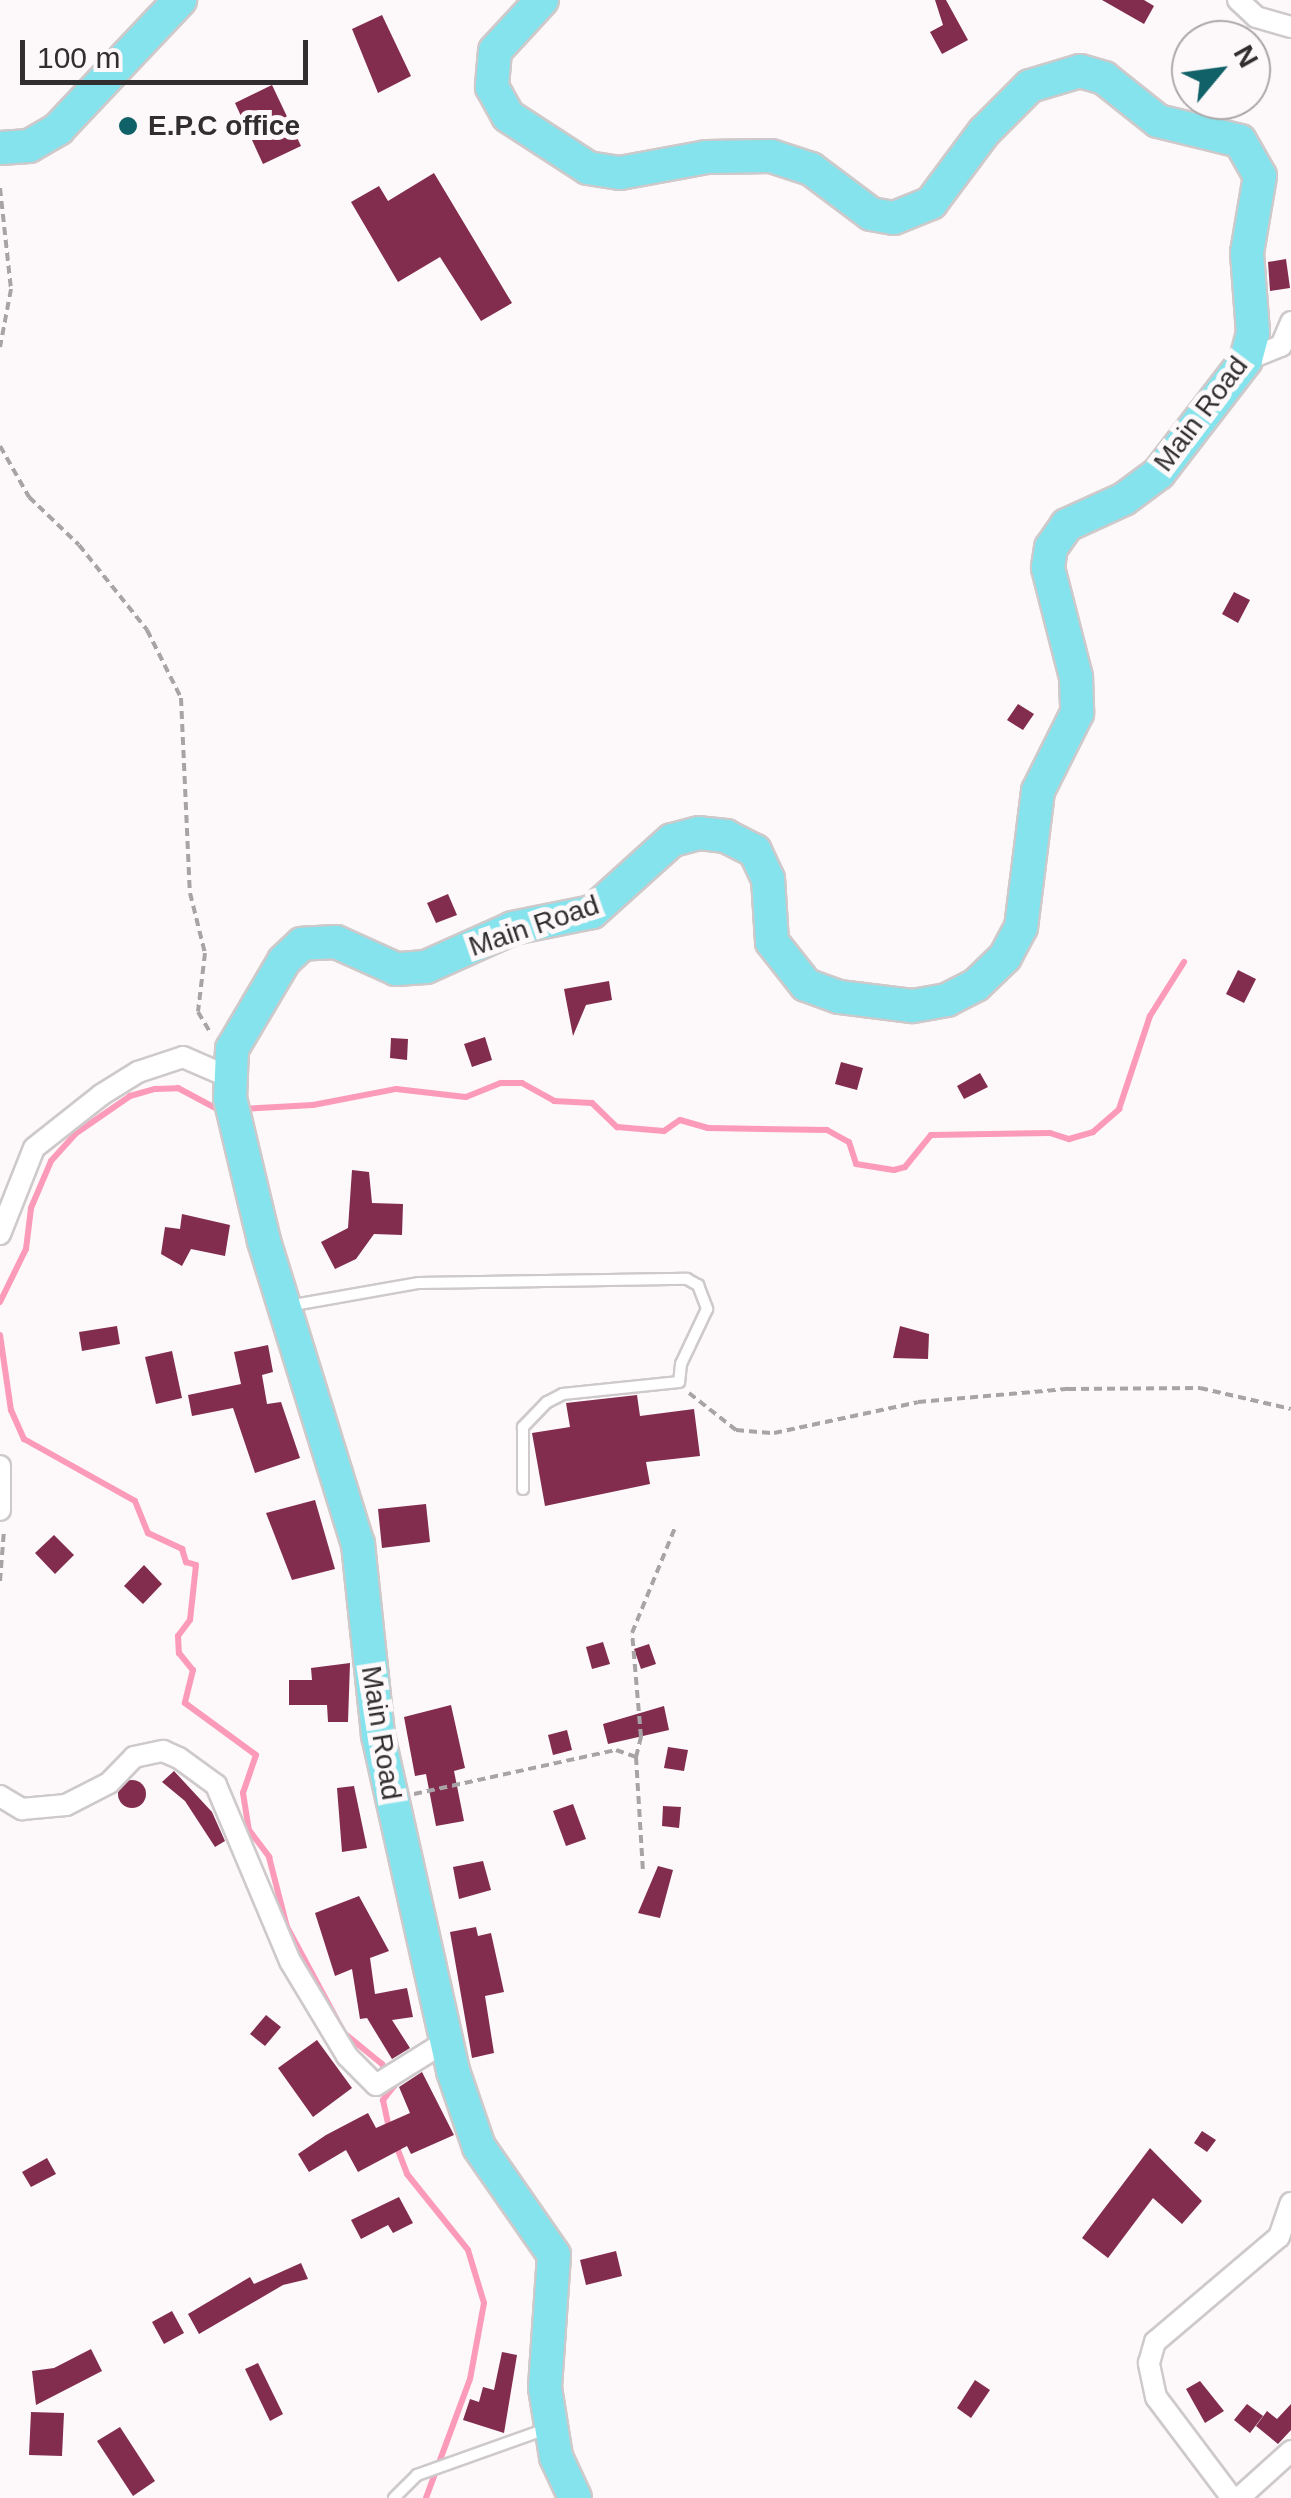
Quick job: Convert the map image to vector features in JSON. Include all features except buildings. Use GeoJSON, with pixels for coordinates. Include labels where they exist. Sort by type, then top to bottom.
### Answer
{"type":"FeatureCollection","features":[{"type":"Feature","properties":{"kind":"main road"},"geometry":{"type":"LineString","coordinates":[[0,148],[29,146],[58,129],[180,0]]}},
{"type":"Feature","properties":{"kind":"main road","name":"Main Road"},"geometry":{"type":"LineString","coordinates":[[542,0],[494,51],[489,70],[495,97],[536,138],[605,171],[771,156],[811,169],[856,206],[894,218],[941,193],[984,132],[1030,86],[1080,70],[1104,78],[1165,124],[1231,136],[1252,152],[1260,176],[1246,265],[1253,333],[1246,360],[1159,473],[1124,498],[1067,525],[1051,548],[1048,568],[1076,677],[1077,713],[1038,791],[1021,927],[1005,957],[969,990],[912,1006],[839,997],[806,985],[772,942],[768,879],[754,851],[726,836],[698,833],[672,840],[592,912],[513,928],[426,966],[396,970],[336,942],[302,944],[247,1016],[227,1070],[282,1307],[358,1544],[390,1799],[448,2040],[478,2148],[554,2255],[545,2388],[550,2428],[575,2498]]}},
{"type":"Feature","properties":{"kind":"street"},"geometry":{"type":"LineString","coordinates":[[1238,0],[1256,17],[1291,27]]}},
{"type":"Feature","properties":{"kind":"street"},"geometry":{"type":"LineString","coordinates":[[1246,360],[1280,346],[1291,322]]}},
{"type":"Feature","properties":{"kind":"street"},"geometry":{"type":"LineString","coordinates":[[0,1234],[34,1148],[101,1094],[138,1072],[183,1058],[227,1070]]}},
{"type":"Feature","properties":{"kind":"street"},"geometry":{"type":"LineString","coordinates":[[0,1466],[1,1508]]}},
{"type":"Feature","properties":{"kind":"street"},"geometry":{"type":"LineString","coordinates":[[0,1796],[22,1809],[66,1805],[148,1752],[163,1751],[201,1770],[226,1802],[290,1960],[328,2030],[376,2085],[448,2040]]}},
{"type":"Feature","properties":{"kind":"street"},"geometry":{"type":"LineString","coordinates":[[1291,2203],[1278,2237],[1155,2342],[1149,2364],[1156,2398],[1235,2498],[1291,2451]]}},
{"type":"Feature","properties":{"kind":"lane"},"geometry":{"type":"LineString","coordinates":[[282,1307],[419,1283],[686,1279],[698,1285],[706,1309],[680,1364],[679,1382],[563,1394],[547,1402],[522,1428],[523,1489]]}},
{"type":"Feature","properties":{"kind":"lane"},"geometry":{"type":"LineString","coordinates":[[394,2498],[408,2480],[550,2428]]}},
{"type":"Feature","properties":{"kind":"path"},"geometry":{"type":"LineString","coordinates":[[0,188],[11,289],[0,347]]}},
{"type":"Feature","properties":{"kind":"path"},"geometry":{"type":"LineString","coordinates":[[0,446],[29,497],[79,545],[147,630],[181,698],[190,894],[205,953],[198,1012],[227,1070]]}},
{"type":"Feature","properties":{"kind":"path"},"geometry":{"type":"LineString","coordinates":[[679,1382],[725,1424],[774,1433],[918,1402],[1068,1389],[1200,1388],[1291,1409]]}},
{"type":"Feature","properties":{"kind":"path"},"geometry":{"type":"LineString","coordinates":[[0,1581],[1,1508]]}},
{"type":"Feature","properties":{"kind":"path"},"geometry":{"type":"LineString","coordinates":[[643,1872],[632,1633],[676,1525]]}},
{"type":"Feature","properties":{"kind":"path"},"geometry":{"type":"LineString","coordinates":[[390,1799],[616,1750],[636,1757]]}},
{"type":"Feature","properties":{"kind":"waterway"},"geometry":{"type":"LineString","coordinates":[[240,1109],[313,1105],[396,1089],[466,1097],[501,1083],[522,1083],[554,1101],[592,1103],[617,1127],[664,1131],[680,1120],[708,1128],[827,1130],[849,1142],[856,1164],[894,1170],[905,1167],[931,1135],[1050,1133],[1069,1139],[1093,1132],[1119,1109],[1150,1016],[1184,962]]}},
{"type":"Feature","properties":{"kind":"waterway"},"geometry":{"type":"LineString","coordinates":[[0,1302],[26,1249],[31,1208],[51,1161],[75,1134],[130,1096],[155,1089],[178,1088],[223,1112]]}},
{"type":"Feature","properties":{"kind":"waterway"},"geometry":{"type":"LineString","coordinates":[[0,1335],[11,1410],[24,1439],[135,1501],[148,1533],[182,1549],[186,1562],[196,1565],[190,1620],[178,1636],[179,1653],[193,1670],[185,1703],[256,1755],[243,1793],[249,1830],[269,1857],[287,1927],[344,2033],[382,2064],[394,2086],[383,2100],[389,2129]]}},
{"type":"Feature","properties":{"kind":"waterway"},"geometry":{"type":"LineString","coordinates":[[396,2145],[407,2174],[468,2250],[484,2303],[470,2379],[426,2498]]}},
{"type":"Feature","properties":{"kind":"place","name":"E.P.C office"},"geometry":{"type":"Point","coordinates":[128,126]}}]}
